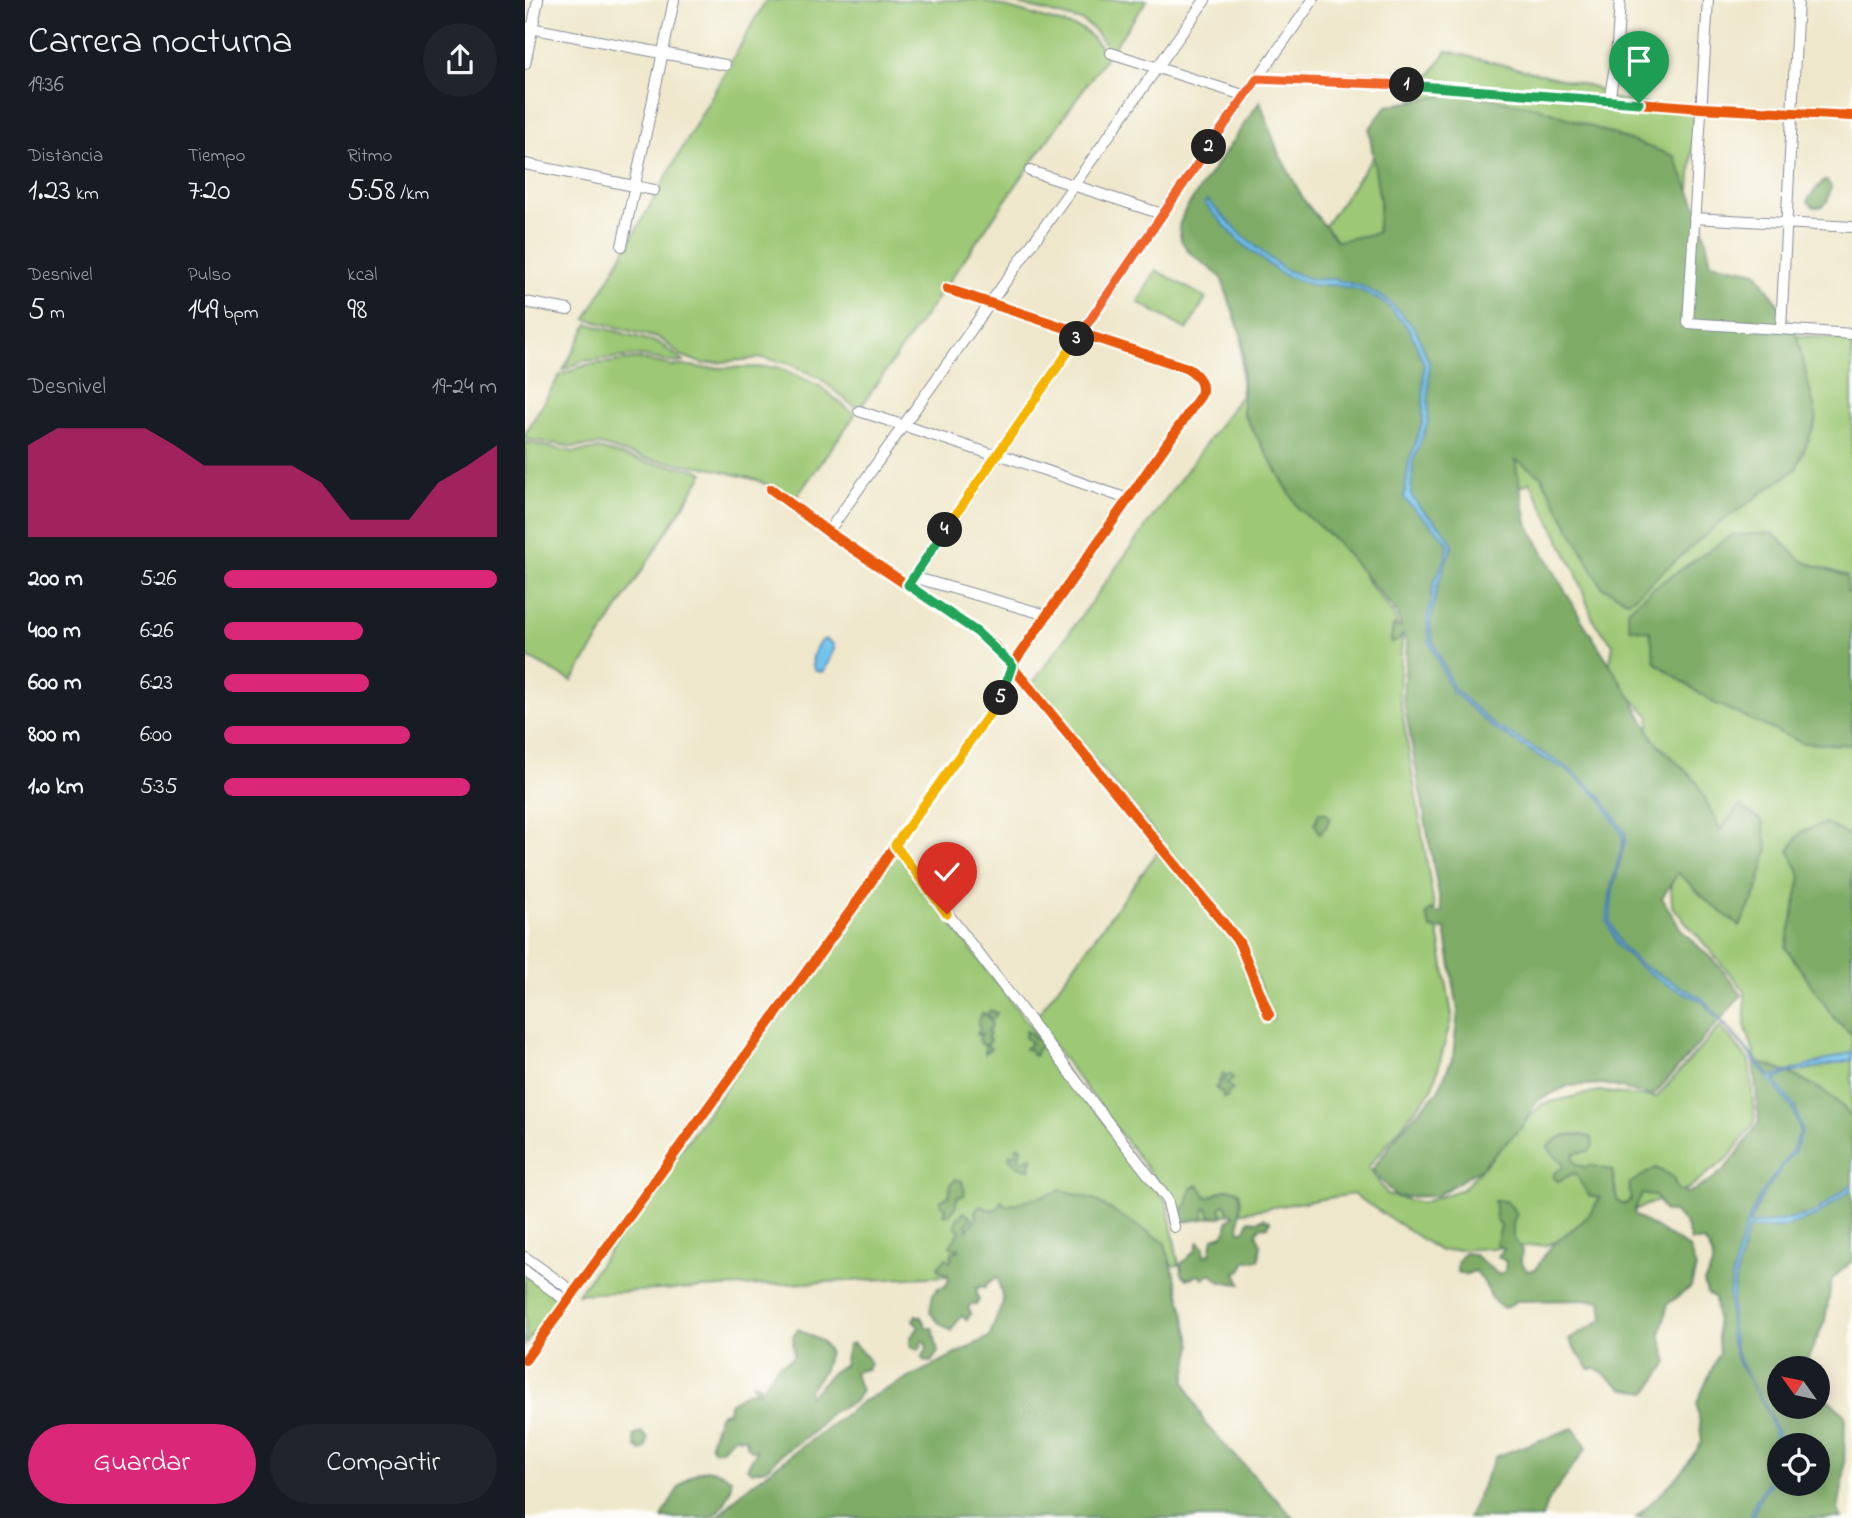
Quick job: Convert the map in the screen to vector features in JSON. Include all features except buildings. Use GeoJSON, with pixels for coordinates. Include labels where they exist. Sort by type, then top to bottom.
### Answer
{"type":"FeatureCollection","features":[{"type":"Feature","properties":{"kind":"street"},"geometry":{"type":"LineString","coordinates":[[525,64],[529,27],[538,0]]}},
{"type":"Feature","properties":{"kind":"street"},"geometry":{"type":"LineString","coordinates":[[622,246],[674,0]]}},
{"type":"Feature","properties":{"kind":"street"},"geometry":{"type":"LineString","coordinates":[[828,532],[1205,0]]}},
{"type":"Feature","properties":{"kind":"street"},"geometry":{"type":"LineString","coordinates":[[911,581],[1162,214],[1313,0]]}},
{"type":"Feature","properties":{"kind":"street"},"geometry":{"type":"LineString","coordinates":[[1609,101],[1616,60],[1620,0]]}},
{"type":"Feature","properties":{"kind":"street"},"geometry":{"type":"LineString","coordinates":[[1708,0],[1688,323],[1852,334]]}},
{"type":"Feature","properties":{"kind":"street"},"geometry":{"type":"LineString","coordinates":[[1781,329],[1798,0]]}},
{"type":"Feature","properties":{"kind":"street"},"geometry":{"type":"LineString","coordinates":[[529,27],[725,65]]}},
{"type":"Feature","properties":{"kind":"street"},"geometry":{"type":"LineString","coordinates":[[1111,53],[1246,96]]}},
{"type":"Feature","properties":{"kind":"street"},"geometry":{"type":"LineString","coordinates":[[1257,79],[1372,82],[1701,108],[1852,116]]}},
{"type":"Feature","properties":{"kind":"street"},"geometry":{"type":"LineString","coordinates":[[525,164],[655,190]]}},
{"type":"Feature","properties":{"kind":"street"},"geometry":{"type":"LineString","coordinates":[[1030,171],[1162,214]]}},
{"type":"Feature","properties":{"kind":"street"},"geometry":{"type":"LineString","coordinates":[[1694,218],[1852,226]]}},
{"type":"Feature","properties":{"kind":"street"},"geometry":{"type":"LineString","coordinates":[[525,1360],[866,891],[895,845],[1000,699],[1012,665],[1201,395],[1203,389],[1195,373],[1187,368],[947,289]]}},
{"type":"Feature","properties":{"kind":"street"},"geometry":{"type":"LineString","coordinates":[[525,302],[568,310]]}},
{"type":"Feature","properties":{"kind":"street"},"geometry":{"type":"LineString","coordinates":[[859,411],[1129,499]]}},
{"type":"Feature","properties":{"kind":"street"},"geometry":{"type":"LineString","coordinates":[[771,489],[828,532],[911,581],[977,632],[1012,665],[1239,942],[1269,1015]]}},
{"type":"Feature","properties":{"kind":"street"},"geometry":{"type":"LineString","coordinates":[[911,581],[1047,615]]}},
{"type":"Feature","properties":{"kind":"street"},"geometry":{"type":"LineString","coordinates":[[895,845],[1167,1199],[1174,1227]]}},
{"type":"Feature","properties":{"kind":"street"},"geometry":{"type":"LineString","coordinates":[[525,1257],[571,1297]]}},
{"type":"Feature","properties":{"kind":"street"},"geometry":{"type":"LineString","coordinates":[[525,1271],[571,1297]]}},
{"type":"Feature","properties":{"kind":"green space"},"geometry":{"type":"Polygon","coordinates":[[[766,0],[981,0],[1084,30],[1108,54],[860,408],[849,403],[821,379],[790,364],[762,358],[703,364],[680,355],[661,339],[586,319],[766,0]]]}},
{"type":"Feature","properties":{"kind":"green space"},"geometry":{"type":"Polygon","coordinates":[[[1003,0],[1147,0],[1111,51],[1092,28],[1082,21],[1003,0]]]}},
{"type":"Feature","properties":{"kind":"green space"},"geometry":{"type":"Polygon","coordinates":[[[1447,51],[1594,87],[1610,98],[1691,112],[1694,119],[1683,321],[1689,327],[1852,340],[1852,1231],[1764,1084],[1745,1025],[1745,991],[1672,906],[1667,811],[1644,763],[1650,716],[1608,675],[1613,644],[1594,622],[1575,570],[1530,482],[1364,577],[1393,614],[1402,639],[1399,693],[1452,1016],[1433,1088],[1368,1167],[1388,1195],[1422,1203],[1463,1189],[1542,1104],[1598,1091],[1656,1098],[1720,1026],[1749,1061],[1755,1122],[1729,1157],[1689,1188],[1547,1245],[1440,1251],[1353,1194],[1177,1223],[1168,1196],[1034,1020],[1160,849],[1236,944],[1268,1020],[1273,1019],[1242,939],[1032,684],[1241,395],[1242,312],[1288,279],[1447,51]]]}},
{"type":"Feature","properties":{"kind":"green space"},"geometry":{"type":"Polygon","coordinates":[[[1459,93],[1537,107],[1674,156],[1700,214],[1711,263],[1757,272],[1796,332],[1817,419],[1796,469],[1717,525],[1629,601],[1602,587],[1541,476],[1515,459],[1527,523],[1654,740],[1697,782],[1720,830],[1740,805],[1762,821],[1768,849],[1757,891],[1740,926],[1712,905],[1678,873],[1662,898],[1682,931],[1719,966],[1742,995],[1653,1096],[1604,1084],[1568,1086],[1538,1100],[1521,1128],[1480,1169],[1436,1196],[1396,1197],[1372,1170],[1400,1131],[1438,1091],[1453,1057],[1458,1011],[1445,929],[1431,929],[1426,915],[1431,909],[1436,914],[1442,913],[1403,696],[1407,645],[1403,634],[1399,640],[1392,643],[1393,626],[1401,627],[1396,612],[1335,540],[1299,509],[1243,413],[1243,340],[1221,277],[1189,252],[1181,240],[1179,226],[1184,212],[1260,101],[1278,152],[1305,202],[1337,241],[1377,233],[1380,202],[1369,129],[1387,106],[1459,93]]]}},
{"type":"Feature","properties":{"kind":"green space"},"geometry":{"type":"Polygon","coordinates":[[[1823,181],[1827,181],[1831,187],[1828,198],[1823,206],[1814,207],[1808,202],[1809,198],[1823,181]]]}},
{"type":"Feature","properties":{"kind":"green space"},"geometry":{"type":"Polygon","coordinates":[[[1156,270],[1206,298],[1187,330],[1138,302],[1156,270]]]}},
{"type":"Feature","properties":{"kind":"green space"},"geometry":{"type":"Polygon","coordinates":[[[588,324],[659,343],[684,362],[635,356],[583,361],[563,370],[588,324]]]}},
{"type":"Feature","properties":{"kind":"green space"},"geometry":{"type":"Polygon","coordinates":[[[639,359],[673,366],[703,368],[778,367],[820,386],[855,415],[792,503],[772,487],[757,480],[706,467],[646,459],[600,445],[573,447],[525,439],[525,434],[560,375],[586,365],[639,359]]]}},
{"type":"Feature","properties":{"kind":"green space"},"geometry":{"type":"Polygon","coordinates":[[[525,442],[574,452],[599,449],[645,462],[695,469],[704,473],[572,681],[525,656],[525,442]]]}},
{"type":"Feature","properties":{"kind":"green space"},"geometry":{"type":"Polygon","coordinates":[[[1773,533],[1802,561],[1847,576],[1847,590],[1852,595],[1852,745],[1802,743],[1712,702],[1655,662],[1650,631],[1630,628],[1627,611],[1649,591],[1732,535],[1773,533]]]}},
{"type":"Feature","properties":{"kind":"green space"},"geometry":{"type":"Polygon","coordinates":[[[1319,812],[1326,813],[1330,818],[1320,834],[1315,824],[1319,812]]]}},
{"type":"Feature","properties":{"kind":"green space"},"geometry":{"type":"Polygon","coordinates":[[[1825,823],[1852,837],[1852,1035],[1834,1018],[1786,948],[1801,877],[1789,850],[1801,832],[1825,823]]]}},
{"type":"Feature","properties":{"kind":"green space"},"geometry":{"type":"Polygon","coordinates":[[[895,851],[1167,1203],[1179,1265],[578,1294],[895,851]]]}},
{"type":"Feature","properties":{"kind":"green space"},"geometry":{"type":"Polygon","coordinates":[[[990,1010],[997,1013],[993,1019],[988,1016],[992,1024],[987,1045],[991,1048],[985,1054],[985,1045],[981,1044],[979,1039],[982,1034],[977,1035],[980,1028],[978,1023],[980,1015],[984,1013],[987,1016],[990,1010]]]}},
{"type":"Feature","properties":{"kind":"green space"},"geometry":{"type":"Polygon","coordinates":[[[1026,1031],[1032,1034],[1034,1039],[1038,1037],[1043,1045],[1037,1049],[1036,1055],[1025,1049],[1031,1043],[1025,1037],[1026,1031]]]}},
{"type":"Feature","properties":{"kind":"green space"},"geometry":{"type":"Polygon","coordinates":[[[1753,1061],[1807,1082],[1832,1098],[1852,1118],[1852,1261],[1832,1279],[1825,1321],[1809,1356],[1767,1356],[1767,1419],[1831,1419],[1831,1402],[1845,1415],[1844,1476],[1838,1510],[1842,1518],[1636,1518],[1681,1473],[1702,1442],[1697,1403],[1719,1353],[1715,1298],[1707,1293],[1704,1282],[1713,1257],[1704,1241],[1691,1241],[1685,1223],[1673,1212],[1665,1212],[1656,1196],[1642,1194],[1635,1208],[1635,1215],[1689,1248],[1696,1268],[1691,1287],[1668,1304],[1660,1335],[1668,1362],[1648,1392],[1624,1389],[1597,1369],[1589,1369],[1569,1340],[1603,1319],[1601,1300],[1516,1301],[1503,1308],[1493,1300],[1479,1275],[1474,1271],[1465,1275],[1457,1272],[1457,1263],[1464,1253],[1473,1254],[1499,1275],[1505,1271],[1506,1262],[1498,1256],[1504,1249],[1496,1244],[1501,1226],[1496,1219],[1494,1201],[1506,1201],[1517,1213],[1513,1223],[1513,1237],[1522,1250],[1521,1261],[1527,1271],[1536,1269],[1553,1245],[1590,1213],[1600,1198],[1589,1196],[1575,1173],[1558,1181],[1554,1178],[1554,1173],[1562,1168],[1563,1163],[1548,1147],[1563,1136],[1580,1135],[1592,1138],[1593,1146],[1589,1151],[1575,1153],[1574,1162],[1585,1168],[1590,1165],[1612,1170],[1617,1200],[1624,1205],[1631,1200],[1630,1183],[1656,1168],[1673,1177],[1677,1190],[1688,1193],[1721,1172],[1759,1122],[1753,1061]]]}},
{"type":"Feature","properties":{"kind":"green space"},"geometry":{"type":"Polygon","coordinates":[[[1223,1073],[1225,1077],[1221,1084],[1228,1074],[1231,1074],[1233,1079],[1227,1083],[1233,1090],[1228,1092],[1228,1097],[1223,1098],[1222,1091],[1215,1087],[1218,1087],[1223,1073]]]}},
{"type":"Feature","properties":{"kind":"green space"},"geometry":{"type":"Polygon","coordinates":[[[1018,1146],[1021,1147],[1019,1160],[1023,1161],[1031,1156],[1033,1158],[1031,1169],[1018,1167],[1009,1158],[1010,1154],[1014,1155],[1018,1146]]]}},
{"type":"Feature","properties":{"kind":"green space"},"geometry":{"type":"Polygon","coordinates":[[[956,1179],[962,1181],[965,1193],[957,1197],[956,1207],[948,1216],[944,1215],[946,1208],[940,1201],[949,1196],[951,1184],[956,1179]]]}},
{"type":"Feature","properties":{"kind":"green space"},"geometry":{"type":"Polygon","coordinates":[[[1198,1185],[1208,1198],[1227,1189],[1239,1192],[1240,1232],[1245,1230],[1249,1220],[1258,1221],[1264,1218],[1270,1221],[1268,1227],[1261,1226],[1256,1233],[1261,1245],[1259,1260],[1246,1261],[1241,1270],[1236,1272],[1241,1284],[1221,1282],[1210,1273],[1203,1279],[1198,1275],[1187,1279],[1182,1274],[1181,1264],[1196,1250],[1197,1244],[1199,1242],[1204,1247],[1204,1256],[1210,1254],[1213,1238],[1223,1235],[1227,1222],[1234,1215],[1228,1212],[1227,1205],[1224,1204],[1220,1209],[1223,1215],[1221,1217],[1211,1216],[1207,1208],[1204,1209],[1204,1219],[1182,1221],[1180,1212],[1187,1204],[1191,1188],[1198,1185]]]}},
{"type":"Feature","properties":{"kind":"green space"},"geometry":{"type":"Polygon","coordinates":[[[1062,1190],[1093,1199],[1164,1242],[1192,1345],[1185,1382],[1205,1424],[1294,1518],[717,1518],[743,1491],[863,1401],[989,1337],[1003,1302],[998,1277],[985,1288],[982,1286],[976,1289],[979,1300],[976,1305],[971,1304],[968,1308],[971,1313],[967,1320],[962,1316],[959,1318],[952,1331],[930,1312],[933,1294],[938,1288],[945,1287],[949,1280],[947,1274],[939,1271],[938,1266],[946,1258],[951,1261],[952,1252],[959,1251],[959,1248],[950,1246],[960,1231],[955,1226],[957,1219],[964,1212],[972,1218],[966,1225],[967,1230],[976,1218],[975,1211],[980,1206],[991,1210],[998,1208],[1001,1201],[1007,1206],[1062,1190]]]}},
{"type":"Feature","properties":{"kind":"green space"},"geometry":{"type":"Polygon","coordinates":[[[525,1274],[555,1297],[556,1301],[525,1345],[525,1274]]]}},
{"type":"Feature","properties":{"kind":"green space"},"geometry":{"type":"Polygon","coordinates":[[[916,1315],[921,1317],[927,1328],[933,1328],[938,1352],[931,1362],[922,1358],[927,1349],[925,1341],[921,1341],[921,1348],[918,1350],[910,1346],[910,1338],[919,1327],[913,1320],[916,1315]]]}},
{"type":"Feature","properties":{"kind":"green space"},"geometry":{"type":"Polygon","coordinates":[[[798,1329],[821,1341],[829,1351],[824,1370],[809,1390],[809,1396],[834,1371],[844,1366],[848,1346],[853,1343],[870,1363],[867,1369],[854,1372],[861,1391],[854,1402],[830,1413],[812,1433],[780,1455],[771,1465],[752,1472],[747,1468],[757,1450],[751,1450],[746,1438],[734,1437],[720,1450],[713,1450],[710,1444],[718,1418],[722,1413],[728,1412],[729,1403],[749,1391],[755,1392],[752,1383],[760,1385],[759,1393],[778,1365],[790,1360],[794,1355],[793,1335],[798,1329]]]}},
{"type":"Feature","properties":{"kind":"green space"},"geometry":{"type":"Polygon","coordinates":[[[1573,1428],[1587,1447],[1547,1502],[1542,1518],[1468,1518],[1495,1457],[1573,1428]]]}},
{"type":"Feature","properties":{"kind":"green space"},"geometry":{"type":"Polygon","coordinates":[[[641,1432],[648,1439],[646,1448],[641,1451],[636,1447],[634,1436],[641,1432]]]}},
{"type":"Feature","properties":{"kind":"green space"},"geometry":{"type":"Polygon","coordinates":[[[706,1469],[720,1472],[731,1479],[728,1496],[719,1510],[711,1518],[662,1518],[683,1482],[706,1469]]]}},
{"type":"Feature","properties":{"kind":"water"},"geometry":{"type":"Polygon","coordinates":[[[1207,200],[1243,236],[1283,269],[1313,280],[1334,279],[1361,286],[1387,300],[1415,328],[1429,363],[1428,422],[1413,462],[1411,495],[1420,508],[1444,530],[1453,545],[1438,583],[1430,623],[1433,641],[1453,688],[1494,725],[1568,768],[1601,796],[1625,833],[1613,888],[1610,921],[1621,945],[1639,964],[1703,999],[1771,1077],[1852,1052],[1852,1060],[1787,1074],[1774,1080],[1795,1107],[1802,1132],[1795,1150],[1761,1198],[1749,1225],[1814,1213],[1852,1184],[1852,1189],[1816,1216],[1781,1228],[1748,1229],[1735,1278],[1731,1313],[1735,1346],[1752,1384],[1738,1363],[1730,1336],[1729,1294],[1746,1225],[1759,1197],[1793,1149],[1800,1132],[1793,1109],[1741,1044],[1702,1001],[1668,985],[1638,966],[1618,946],[1607,921],[1611,888],[1623,842],[1622,834],[1600,798],[1567,770],[1492,727],[1451,690],[1430,642],[1427,622],[1434,582],[1449,545],[1404,498],[1409,462],[1423,420],[1424,364],[1410,330],[1385,303],[1360,290],[1335,285],[1312,285],[1281,274],[1238,240],[1204,203],[1207,200]]]}},
{"type":"Feature","properties":{"kind":"water"},"geometry":{"type":"Polygon","coordinates":[[[825,639],[833,644],[834,649],[824,671],[819,672],[814,669],[813,656],[816,648],[825,639]]]}},
{"type":"Feature","properties":{"kind":"water"},"geometry":{"type":"Polygon","coordinates":[[[1769,1419],[1777,1433],[1774,1433],[1769,1419]]]}},
{"type":"Feature","properties":{"kind":"water"},"geometry":{"type":"Polygon","coordinates":[[[1767,1484],[1753,1518],[1750,1518],[1756,1500],[1767,1484]]]}},
{"type":"Feature","properties":{"kind":"cycle path"},"geometry":{"type":"LineString","coordinates":[[1257,79],[1372,82],[1701,108],[1852,116]]}},
{"type":"Feature","properties":{"kind":"cycle path"},"geometry":{"type":"LineString","coordinates":[[525,1360],[865,891],[1000,699],[1012,665],[1201,395],[1199,379],[1187,368],[947,289]]}},
{"type":"Feature","properties":{"kind":"cycle path"},"geometry":{"type":"LineString","coordinates":[[771,489],[828,532],[996,647],[1239,942],[1269,1015]]}},
{"type":"Feature","properties":{"kind":"route"},"geometry":{"type":"LineString","coordinates":[[947,914],[895,845],[1000,699],[1012,665],[977,632],[908,585],[1257,79],[1372,82],[1639,103]]}}]}
